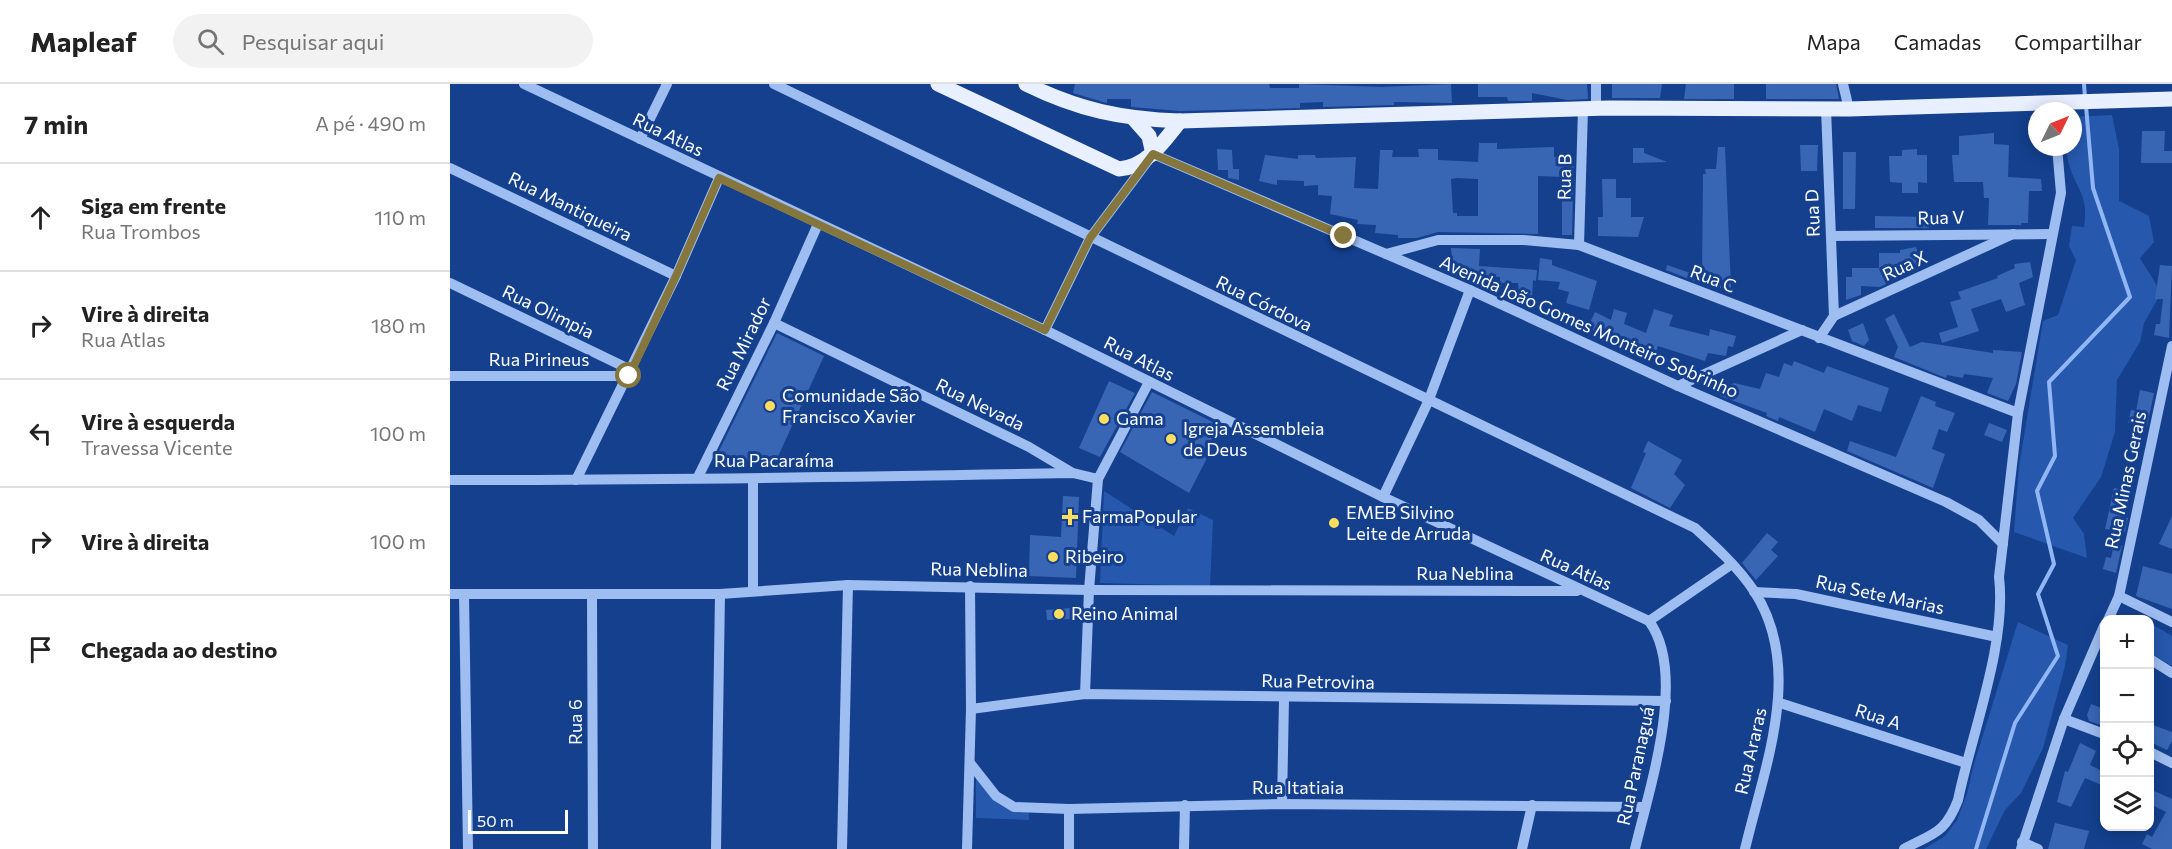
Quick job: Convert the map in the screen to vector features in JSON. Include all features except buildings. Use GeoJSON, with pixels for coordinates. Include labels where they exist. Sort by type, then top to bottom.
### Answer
{"type":"FeatureCollection","features":[{"type":"Feature","properties":{"kind":"main road"},"geometry":{"type":"LineString","coordinates":[[938,84],[1119,170],[1134,165],[1153,154],[1180,121]]}},
{"type":"Feature","properties":{"kind":"main road"},"geometry":{"type":"LineString","coordinates":[[1026,84],[1076,105],[1134,120],[1180,121],[1589,109],[2028,106]]}},
{"type":"Feature","properties":{"kind":"main road"},"geometry":{"type":"LineString","coordinates":[[2061,102],[2066,100],[2172,99]]}},
{"type":"Feature","properties":{"kind":"main road"},"geometry":{"type":"LineString","coordinates":[[1134,120],[1149,136],[1153,154]]}},
{"type":"Feature","properties":{"kind":"street","name":"Rua Atlas"},"geometry":{"type":"LineString","coordinates":[[524,84],[1045,330],[1383,497],[1580,591],[1649,621]]}},
{"type":"Feature","properties":{"kind":"street"},"geometry":{"type":"LineString","coordinates":[[640,139],[667,84]]}},
{"type":"Feature","properties":{"kind":"street","name":"Rua Córdova"},"geometry":{"type":"LineString","coordinates":[[774,84],[1428,402],[1695,528],[1732,564]]}},
{"type":"Feature","properties":{"kind":"street","name":"Rua B"},"geometry":{"type":"LineString","coordinates":[[1579,245],[1589,109],[1596,84]]}},
{"type":"Feature","properties":{"kind":"street"},"geometry":{"type":"LineString","coordinates":[[1843,84],[1849,109]]}},
{"type":"Feature","properties":{"kind":"street","name":"Rua D"},"geometry":{"type":"LineString","coordinates":[[1826,108],[1834,316]]}},
{"type":"Feature","properties":{"kind":"street"},"geometry":{"type":"LineString","coordinates":[[1045,330],[1090,238],[1153,154]]}},
{"type":"Feature","properties":{"kind":"street","name":"Avenida João Gomes Monteiro Sobrinho"},"geometry":{"type":"LineString","coordinates":[[1153,154],[1470,290],[1678,386],[1946,502],[1979,520],[2002,544]]}},
{"type":"Feature","properties":{"kind":"street"},"geometry":{"type":"LineString","coordinates":[[1904,849],[1941,831],[1950,820],[1997,638],[2002,604],[1999,577],[2002,544],[2018,413],[2061,193],[2058,156]]}},
{"type":"Feature","properties":{"kind":"street","name":"Rua Mantiqueira"},"geometry":{"type":"LineString","coordinates":[[450,168],[676,276]]}},
{"type":"Feature","properties":{"kind":"street"},"geometry":{"type":"LineString","coordinates":[[576,480],[676,276],[719,178]]}},
{"type":"Feature","properties":{"kind":"street","name":"Rua Mirador"},"geometry":{"type":"LineString","coordinates":[[698,477],[774,323],[818,224]]}},
{"type":"Feature","properties":{"kind":"street","name":"Rua X"},"geometry":{"type":"LineString","coordinates":[[1834,316],[2013,234]]}},
{"type":"Feature","properties":{"kind":"street","name":"Rua V"},"geometry":{"type":"LineString","coordinates":[[1831,236],[2052,234]]}},
{"type":"Feature","properties":{"kind":"street","name":"Rua C"},"geometry":{"type":"LineString","coordinates":[[1386,254],[1438,240],[1524,240],[1579,245],[2018,413]]}},
{"type":"Feature","properties":{"kind":"street","name":"Rua Olimpia"},"geometry":{"type":"LineString","coordinates":[[450,283],[630,373]]}},
{"type":"Feature","properties":{"kind":"street"},"geometry":{"type":"LineString","coordinates":[[1383,497],[1428,402],[1470,290]]}},
{"type":"Feature","properties":{"kind":"street"},"geometry":{"type":"LineString","coordinates":[[1819,338],[1834,316]]}},
{"type":"Feature","properties":{"kind":"street","name":"Rua Nevada"},"geometry":{"type":"LineString","coordinates":[[774,323],[1029,447],[1073,473]]}},
{"type":"Feature","properties":{"kind":"street"},"geometry":{"type":"LineString","coordinates":[[1678,386],[1802,330]]}},
{"type":"Feature","properties":{"kind":"street","name":"Rua Minas Gerais"},"geometry":{"type":"LineString","coordinates":[[2110,615],[2118,596],[2169,375],[2172,346]]}},
{"type":"Feature","properties":{"kind":"street","name":"Rua Pirineus"},"geometry":{"type":"LineString","coordinates":[[450,376],[630,373]]}},
{"type":"Feature","properties":{"kind":"street"},"geometry":{"type":"LineString","coordinates":[[1085,694],[1089,590],[1098,479],[1149,382]]}},
{"type":"Feature","properties":{"kind":"street","name":"Rua Pacaraíma"},"geometry":{"type":"LineString","coordinates":[[450,480],[698,477],[753,479],[1073,473],[1098,479]]}},
{"type":"Feature","properties":{"kind":"street"},"geometry":{"type":"LineString","coordinates":[[753,479],[753,591]]}},
{"type":"Feature","properties":{"kind":"street"},"geometry":{"type":"LineString","coordinates":[[1649,621],[1732,564]]}},
{"type":"Feature","properties":{"kind":"street","name":"Rua Araras"},"geometry":{"type":"LineString","coordinates":[[1732,564],[1754,592],[1773,629],[1780,703],[1745,849]]}},
{"type":"Feature","properties":{"kind":"street"},"geometry":{"type":"LineString","coordinates":[[842,849],[848,585]]}},
{"type":"Feature","properties":{"kind":"street","name":"Rua Neblina"},"geometry":{"type":"LineString","coordinates":[[450,594],[720,594],[848,585],[1089,590],[1580,591]]}},
{"type":"Feature","properties":{"kind":"street"},"geometry":{"type":"LineString","coordinates":[[967,849],[971,709],[970,586]]}},
{"type":"Feature","properties":{"kind":"street","name":"Rua Sete Marias"},"geometry":{"type":"LineString","coordinates":[[1754,592],[1796,594],[1997,638]]}},
{"type":"Feature","properties":{"kind":"street"},"geometry":{"type":"LineString","coordinates":[[464,594],[468,849]]}},
{"type":"Feature","properties":{"kind":"street","name":"Rua 6"},"geometry":{"type":"LineString","coordinates":[[592,594],[593,849]]}},
{"type":"Feature","properties":{"kind":"street"},"geometry":{"type":"LineString","coordinates":[[716,849],[720,594]]}},
{"type":"Feature","properties":{"kind":"street"},"geometry":{"type":"LineString","coordinates":[[2118,596],[2172,622]]}},
{"type":"Feature","properties":{"kind":"street","name":"Rua Paranaguá"},"geometry":{"type":"LineString","coordinates":[[1635,849],[1666,701],[1660,635],[1649,621]]}},
{"type":"Feature","properties":{"kind":"street"},"geometry":{"type":"LineString","coordinates":[[2038,849],[2021,845],[2064,719],[2100,639]]}},
{"type":"Feature","properties":{"kind":"street"},"geometry":{"type":"LineString","coordinates":[[2154,662],[2172,673]]}},
{"type":"Feature","properties":{"kind":"street","name":"Rua Petrovina"},"geometry":{"type":"LineString","coordinates":[[971,709],[1085,694],[1284,699],[1666,701]]}},
{"type":"Feature","properties":{"kind":"street"},"geometry":{"type":"LineString","coordinates":[[1282,804],[1284,699]]}},
{"type":"Feature","properties":{"kind":"street","name":"Rua A"},"geometry":{"type":"LineString","coordinates":[[1780,703],[1966,763]]}},
{"type":"Feature","properties":{"kind":"street"},"geometry":{"type":"LineString","coordinates":[[2064,719],[2100,733]]}},
{"type":"Feature","properties":{"kind":"street"},"geometry":{"type":"LineString","coordinates":[[2154,754],[2172,763]]}},
{"type":"Feature","properties":{"kind":"street","name":"Rua Itatiaia"},"geometry":{"type":"LineString","coordinates":[[970,763],[996,796],[1014,807],[1069,809],[1282,804],[1645,807]]}},
{"type":"Feature","properties":{"kind":"street"},"geometry":{"type":"LineString","coordinates":[[1184,849],[1185,805]]}},
{"type":"Feature","properties":{"kind":"street"},"geometry":{"type":"LineString","coordinates":[[1522,849],[1532,805]]}},
{"type":"Feature","properties":{"kind":"street"},"geometry":{"type":"LineString","coordinates":[[1069,809],[1069,849]]}},
{"type":"Feature","properties":{"kind":"shaded area"},"geometry":{"type":"Polygon","coordinates":[[[2112,115],[2119,149],[2119,201],[2149,216],[2154,242],[2140,258],[2154,280],[2160,295],[2144,323],[2140,342],[2117,380],[2115,432],[2101,477],[2073,518],[2084,534],[2087,558],[2014,532],[2019,466],[2043,321],[2058,315],[2076,260],[2069,246],[2072,226],[2084,227],[2084,203],[2068,156],[2082,156],[2082,117],[2112,115]]]}},
{"type":"Feature","properties":{"kind":"shaded area"},"geometry":{"type":"Polygon","coordinates":[[[1104,491],[1174,536],[1188,508],[1213,520],[1210,586],[1100,583],[1104,491]]]}},
{"type":"Feature","properties":{"kind":"shaded area"},"geometry":{"type":"Polygon","coordinates":[[[2018,622],[2068,645],[2065,666],[2043,748],[2021,793],[2005,810],[1986,849],[1924,849],[1945,836],[1957,820],[1967,794],[1974,764],[2018,622]]]}},
{"type":"Feature","properties":{"kind":"shaded area"},"geometry":{"type":"Polygon","coordinates":[[[2154,625],[2172,636],[2172,666],[2154,655],[2154,625]]]}},
{"type":"Feature","properties":{"kind":"shaded area"},"geometry":{"type":"Polygon","coordinates":[[[976,777],[998,801],[1020,811],[1029,812],[1029,820],[976,818],[976,777]]]}},
{"type":"Feature","properties":{"kind":"waterway"},"geometry":{"type":"LineString","coordinates":[[2084,84],[2085,98]]}},
{"type":"Feature","properties":{"kind":"waterway"},"geometry":{"type":"LineString","coordinates":[[1976,849],[2015,723],[2058,656],[2038,594],[2054,564],[2037,491],[2055,456],[2049,382],[2130,297],[2093,188],[2086,106]]}},
{"type":"Feature","properties":{"kind":"place","name":"Comunidade São Francisco Xavier"},"geometry":{"type":"Point","coordinates":[770,406]}},
{"type":"Feature","properties":{"kind":"place","name":"Gama"},"geometry":{"type":"Point","coordinates":[1104,419]}},
{"type":"Feature","properties":{"kind":"place","name":"Igreja Assembleia de Deus"},"geometry":{"type":"Point","coordinates":[1171,439]}},
{"type":"Feature","properties":{"kind":"place","name":"FarmaPopular"},"geometry":{"type":"Point","coordinates":[1070,517]}},
{"type":"Feature","properties":{"kind":"place","name":"EMEB Silvino Leite de Arruda"},"geometry":{"type":"Point","coordinates":[1334,523]}},
{"type":"Feature","properties":{"kind":"place","name":"Ribeiro"},"geometry":{"type":"Point","coordinates":[1053,557]}},
{"type":"Feature","properties":{"kind":"place","name":"Reino Animal"},"geometry":{"type":"Point","coordinates":[1059,614]}},
{"type":"Feature","properties":{"kind":"route"},"geometry":{"type":"LineString","coordinates":[[629,376],[719,178],[1045,330],[1090,238],[1153,154],[1344,236]]}}]}
